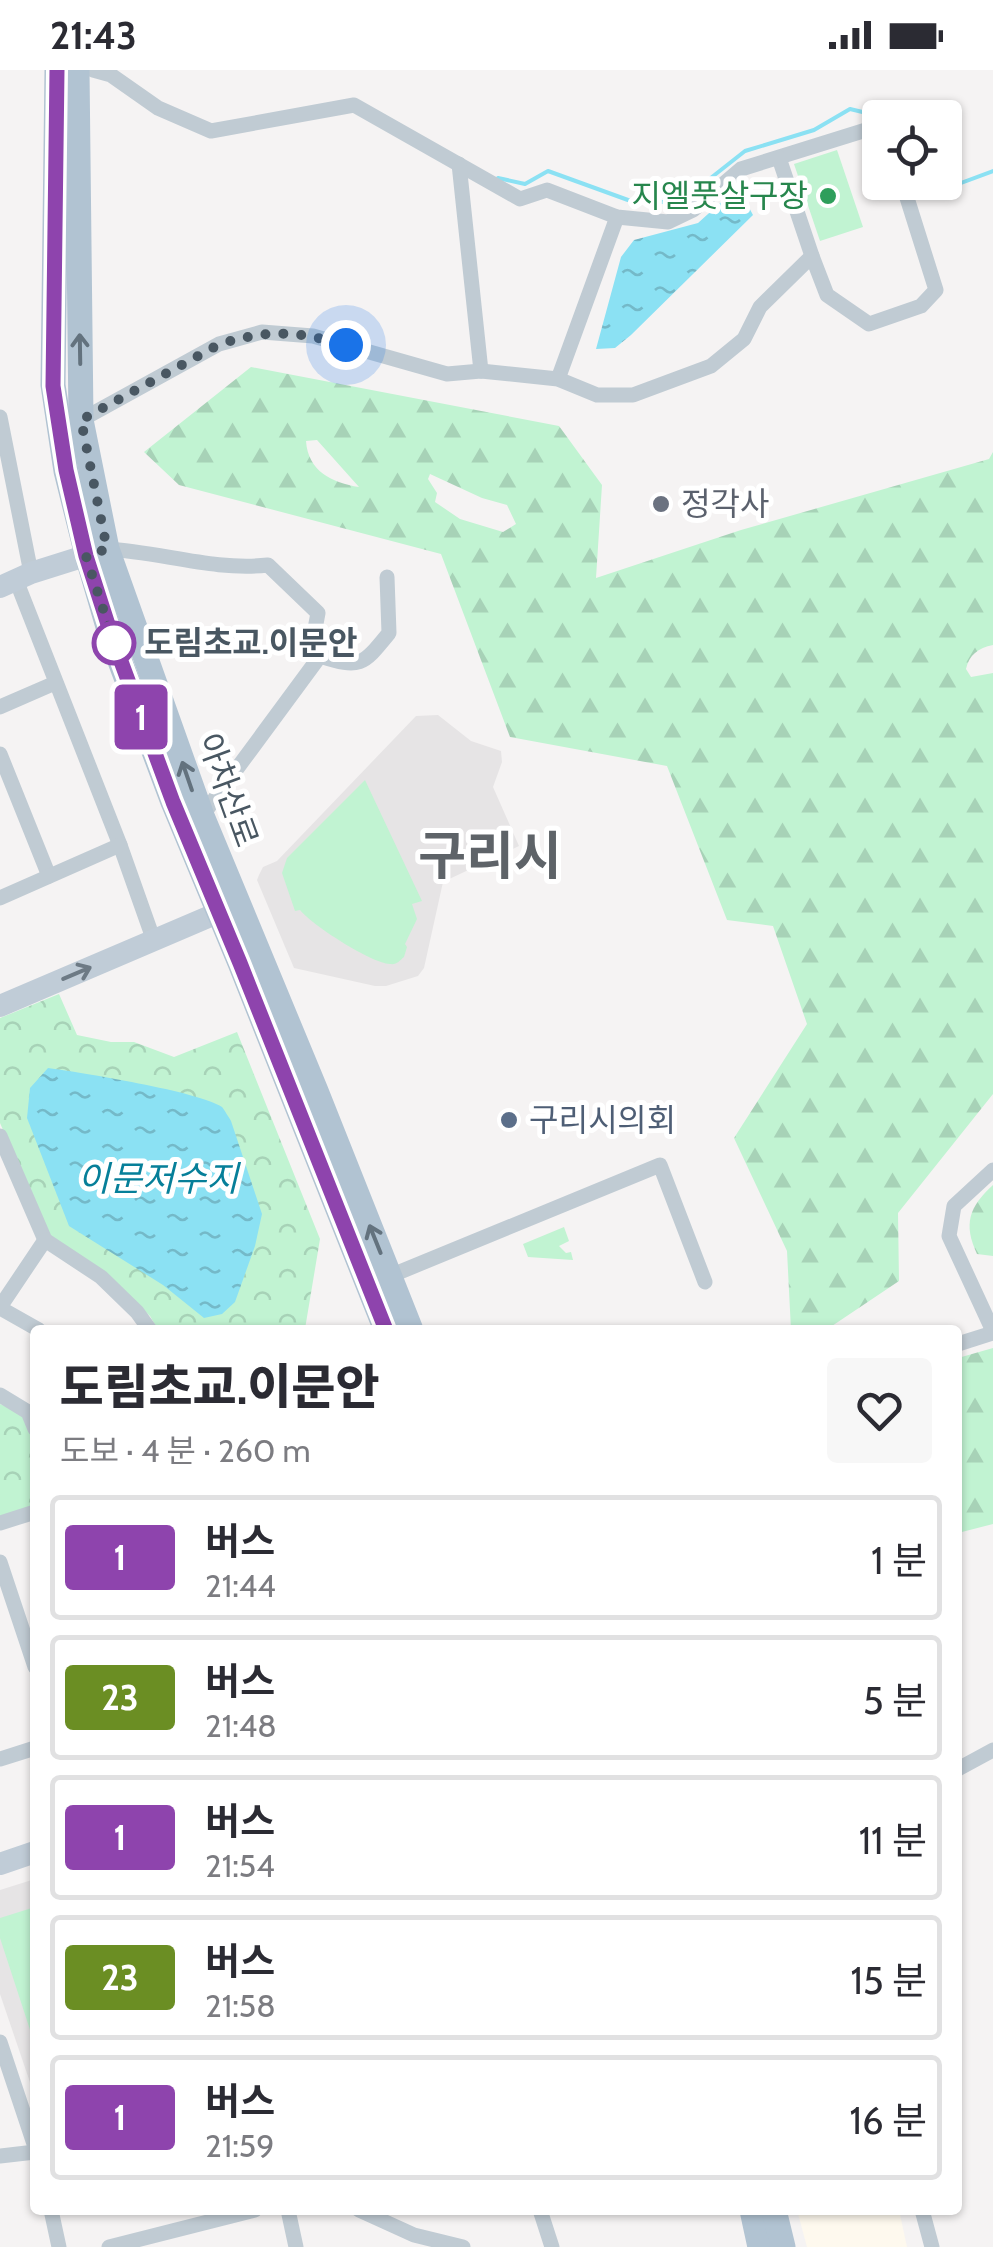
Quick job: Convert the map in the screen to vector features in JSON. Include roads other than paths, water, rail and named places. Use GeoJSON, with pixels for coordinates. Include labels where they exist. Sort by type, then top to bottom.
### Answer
{"type":"FeatureCollection","features":[{"type":"Feature","properties":{"kind":"main road","name":"아차산로"},"geometry":{"type":"LineString","coordinates":[[57,70],[53,386],[66,470],[409,1325]]}},
{"type":"Feature","properties":{"kind":"main road","name":"아차산로"},"geometry":{"type":"LineString","coordinates":[[77,70],[81,420],[112,637],[159,766],[384,1325]]}},
{"type":"Feature","properties":{"kind":"main road"},"geometry":{"type":"LineString","coordinates":[[753,2215],[760,2247]]}},
{"type":"Feature","properties":{"kind":"main road"},"geometry":{"type":"LineString","coordinates":[[775,2215],[783,2247]]}},
{"type":"Feature","properties":{"kind":"street"},"geometry":{"type":"LineString","coordinates":[[94,70],[111,76],[158,108],[211,131],[354,105],[520,199],[546,190],[617,217],[668,222],[693,210],[741,169],[862,131]]}},
{"type":"Feature","properties":{"kind":"street"},"geometry":{"type":"LineString","coordinates":[[778,158],[827,296],[868,324],[920,306],[936,290],[908,200]]}},
{"type":"Feature","properties":{"kind":"street"},"geometry":{"type":"LineString","coordinates":[[459,164],[481,371]]}},
{"type":"Feature","properties":{"kind":"street"},"geometry":{"type":"LineString","coordinates":[[558,378],[617,217]]}},
{"type":"Feature","properties":{"kind":"street"},"geometry":{"type":"LineString","coordinates":[[81,420],[220,344],[262,332],[313,336],[447,374],[481,371],[558,378],[597,395],[633,395],[711,366],[744,339],[760,307],[812,256]]}},
{"type":"Feature","properties":{"kind":"street"},"geometry":{"type":"LineString","coordinates":[[0,417],[16,580],[154,941]]}},
{"type":"Feature","properties":{"kind":"street"},"geometry":{"type":"LineString","coordinates":[[16,580],[97,552],[142,551],[239,569],[268,565],[318,613],[315,629],[320,656],[202,816]]}},
{"type":"Feature","properties":{"kind":"street"},"geometry":{"type":"LineString","coordinates":[[320,656],[350,666],[366,661],[390,633],[387,576]]}},
{"type":"Feature","properties":{"kind":"street"},"geometry":{"type":"LineString","coordinates":[[0,707],[54,683]]}},
{"type":"Feature","properties":{"kind":"street"},"geometry":{"type":"LineString","coordinates":[[0,754],[49,876]]}},
{"type":"Feature","properties":{"kind":"street"},"geometry":{"type":"LineString","coordinates":[[0,898],[120,845]]}},
{"type":"Feature","properties":{"kind":"street"},"geometry":{"type":"LineString","coordinates":[[0,1006],[220,912]]}},
{"type":"Feature","properties":{"kind":"street"},"geometry":{"type":"LineString","coordinates":[[0,1136],[46,1240],[101,1277],[146,1325]]}},
{"type":"Feature","properties":{"kind":"street"},"geometry":{"type":"LineString","coordinates":[[390,1276],[660,1166],[705,1282]]}},
{"type":"Feature","properties":{"kind":"street"},"geometry":{"type":"LineString","coordinates":[[962,1343],[993,1332],[950,1236],[954,1206],[993,1170]]}},
{"type":"Feature","properties":{"kind":"street"},"geometry":{"type":"LineString","coordinates":[[30,1325],[0,1308],[46,1240]]}},
{"type":"Feature","properties":{"kind":"street"},"geometry":{"type":"LineString","coordinates":[[0,1396],[30,1417]]}},
{"type":"Feature","properties":{"kind":"street"},"geometry":{"type":"LineString","coordinates":[[0,1523],[30,1514]]}},
{"type":"Feature","properties":{"kind":"street"},"geometry":{"type":"LineString","coordinates":[[0,1562],[30,1652]]}},
{"type":"Feature","properties":{"kind":"street"},"geometry":{"type":"LineString","coordinates":[[0,1759],[30,1750]]}},
{"type":"Feature","properties":{"kind":"street"},"geometry":{"type":"LineString","coordinates":[[962,1766],[993,1750]]}},
{"type":"Feature","properties":{"kind":"street"},"geometry":{"type":"LineString","coordinates":[[0,1864],[30,1854]]}},
{"type":"Feature","properties":{"kind":"street"},"geometry":{"type":"LineString","coordinates":[[0,2042],[30,2135]]}},
{"type":"Feature","properties":{"kind":"street"},"geometry":{"type":"LineString","coordinates":[[0,2156],[30,2151]]}},
{"type":"Feature","properties":{"kind":"street"},"geometry":{"type":"LineString","coordinates":[[51,2215],[59,2247]]}},
{"type":"Feature","properties":{"kind":"street"},"geometry":{"type":"LineString","coordinates":[[116,2246],[236,2215]]}},
{"type":"Feature","properties":{"kind":"street"},"geometry":{"type":"LineString","coordinates":[[289,2215],[296,2247]]}},
{"type":"Feature","properties":{"kind":"street"},"geometry":{"type":"LineString","coordinates":[[370,2215],[414,2234],[462,2247]]}},
{"type":"Feature","properties":{"kind":"street"},"geometry":{"type":"LineString","coordinates":[[542,2215],[552,2247]]}},
{"type":"Feature","properties":{"kind":"street"},"geometry":{"type":"LineString","coordinates":[[923,2215],[932,2247]]}},
{"type":"Feature","properties":{"kind":"water"},"geometry":{"type":"Polygon","coordinates":[[[738,187],[753,215],[631,335],[615,348],[596,349],[621,257],[634,240],[698,223],[738,187]]]}},
{"type":"Feature","properties":{"kind":"water","name":"이문저수지"},"geometry":{"type":"Polygon","coordinates":[[[48,1068],[166,1089],[223,1108],[231,1121],[262,1214],[235,1302],[222,1314],[204,1318],[163,1285],[69,1226],[27,1118],[30,1088],[48,1068]]]}},
{"type":"Feature","properties":{"kind":"waterway"},"geometry":{"type":"LineString","coordinates":[[498,178],[525,184],[548,171],[628,200],[679,203],[745,151],[814,130],[850,109],[862,112]]}},
{"type":"Feature","properties":{"kind":"waterway"},"geometry":{"type":"LineString","coordinates":[[962,183],[993,171]]}},
{"type":"Feature","properties":{"kind":"place","name":"지엘풋살구장"},"geometry":{"type":"Point","coordinates":[828,196]}},
{"type":"Feature","properties":{"kind":"place","name":"정각사"},"geometry":{"type":"Point","coordinates":[661,504]}},
{"type":"Feature","properties":{"kind":"place","name":"도림초교.이문안"},"geometry":{"type":"Point","coordinates":[114,643]}},
{"type":"Feature","properties":{"kind":"place","name":"구리시의회"},"geometry":{"type":"Point","coordinates":[509,1120]}},
{"type":"Feature","properties":{"kind":"district","name":"구리시"},"geometry":{"type":"Point","coordinates":[490,856]}}]}
